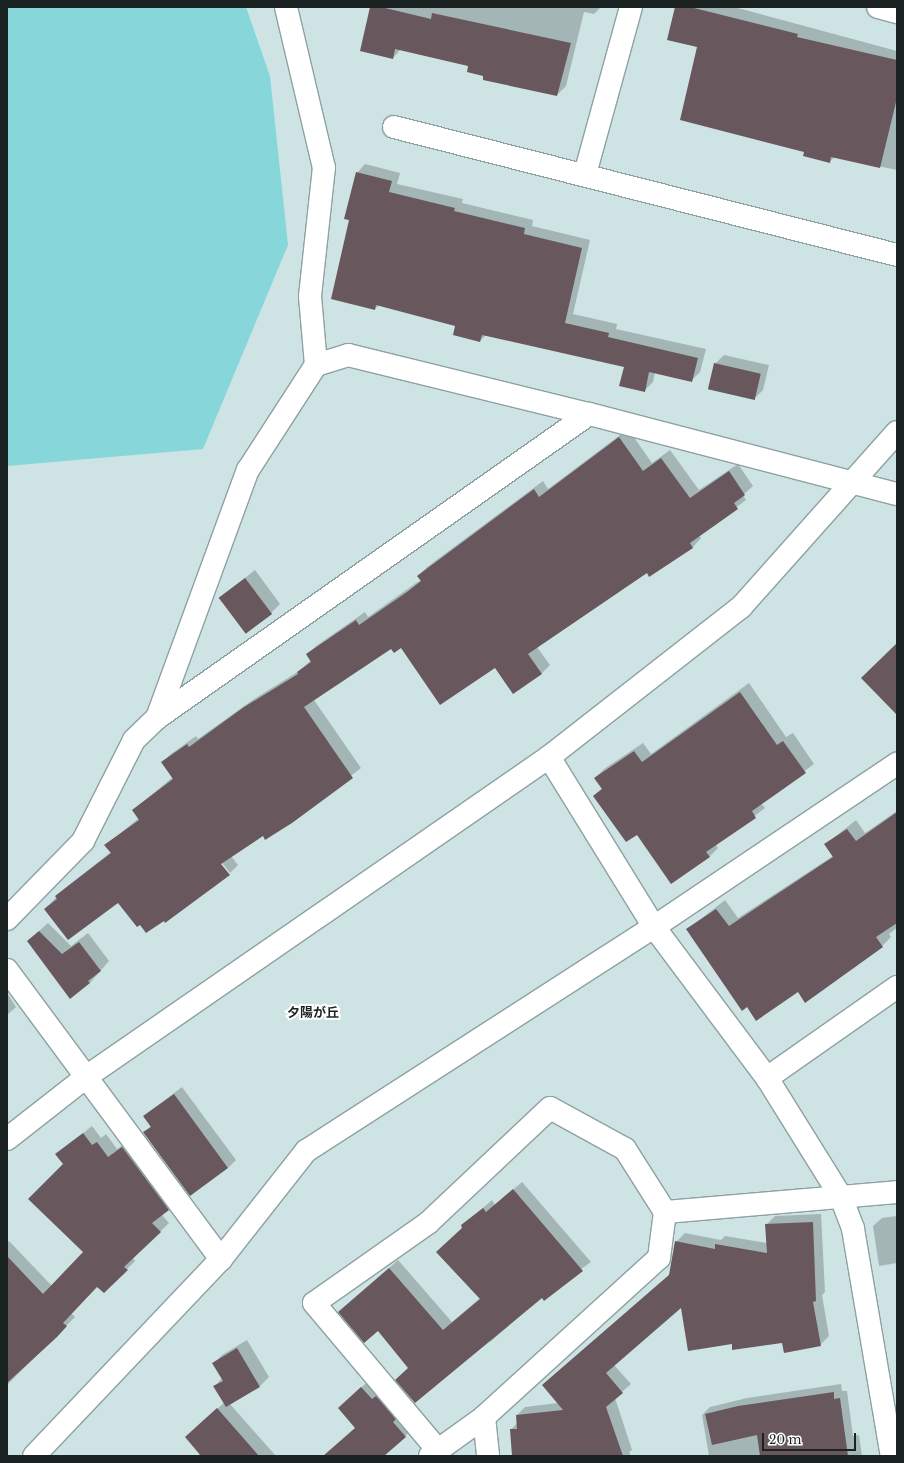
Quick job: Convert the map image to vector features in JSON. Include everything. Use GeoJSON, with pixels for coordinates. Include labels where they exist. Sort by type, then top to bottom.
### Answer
{"type":"FeatureCollection","features":[{"type":"Feature","properties":{"kind":"street"},"geometry":{"type":"LineString","coordinates":[[157,718],[248,470],[316,365],[310,296],[324,168],[286,7]]}},
{"type":"Feature","properties":{"kind":"street"},"geometry":{"type":"LineString","coordinates":[[585,174],[631,7]]}},
{"type":"Feature","properties":{"kind":"street"},"geometry":{"type":"LineString","coordinates":[[878,7],[897,12]]}},
{"type":"Feature","properties":{"kind":"street"},"geometry":{"type":"LineString","coordinates":[[394,127],[585,174],[897,255]]}},
{"type":"Feature","properties":{"kind":"street"},"geometry":{"type":"LineString","coordinates":[[316,365],[348,355],[855,481],[897,494]]}},
{"type":"Feature","properties":{"kind":"street"},"geometry":{"type":"LineString","coordinates":[[7,920],[83,841],[134,740],[157,718],[589,414]]}},
{"type":"Feature","properties":{"kind":"street"},"geometry":{"type":"LineString","coordinates":[[7,1139],[86,1078],[548,757],[741,607],[855,481],[897,432]]}},
{"type":"Feature","properties":{"kind":"street"},"geometry":{"type":"LineString","coordinates":[[548,757],[654,927],[767,1078],[840,1197],[853,1229],[892,1456]]}},
{"type":"Feature","properties":{"kind":"street"},"geometry":{"type":"LineString","coordinates":[[34,1456],[221,1259],[306,1151],[654,927],[897,764]]}},
{"type":"Feature","properties":{"kind":"street"},"geometry":{"type":"LineString","coordinates":[[7,970],[221,1259]]}},
{"type":"Feature","properties":{"kind":"street"},"geometry":{"type":"LineString","coordinates":[[767,1078],[897,988]]}},
{"type":"Feature","properties":{"kind":"street"},"geometry":{"type":"LineString","coordinates":[[550,1108],[625,1149],[665,1212],[659,1258],[484,1417],[434,1453],[314,1303],[428,1223],[550,1108]]}},
{"type":"Feature","properties":{"kind":"street"},"geometry":{"type":"LineString","coordinates":[[665,1212],[897,1192]]}},
{"type":"Feature","properties":{"kind":"street"},"geometry":{"type":"LineString","coordinates":[[484,1417],[488,1456]]}},
{"type":"Feature","properties":{"kind":"shaded area"},"geometry":{"type":"Polygon","coordinates":[[[7,7],[246,7],[270,76],[288,245],[203,449],[7,466],[7,7]]]}},
{"type":"Feature","properties":{"kind":"building"},"geometry":{"type":"Polygon","coordinates":[[[370,7],[381,7],[431,19],[432,13],[571,43],[557,96],[483,80],[483,76],[467,72],[468,66],[395,49],[393,59],[360,51],[370,7]]]}},
{"type":"Feature","properties":{"kind":"building"},"geometry":{"type":"Polygon","coordinates":[[[675,7],[690,7],[798,34],[797,37],[897,60],[897,98],[880,168],[831,157],[830,163],[803,156],[804,152],[680,120],[697,47],[667,40],[675,7]]]}},
{"type":"Feature","properties":{"kind":"building"},"geometry":{"type":"Polygon","coordinates":[[[356,172],[392,181],[389,192],[455,208],[454,211],[525,228],[524,234],[582,248],[565,323],[609,333],[608,337],[698,358],[692,382],[649,372],[645,392],[619,386],[624,367],[482,335],[480,342],[453,335],[455,326],[376,305],[375,310],[331,299],[349,220],[344,219],[356,172]]]}},
{"type":"Feature","properties":{"kind":"building"},"geometry":{"type":"Polygon","coordinates":[[[714,363],[761,374],[755,400],[708,389],[714,363]]]}},
{"type":"Feature","properties":{"kind":"building"},"geometry":{"type":"Polygon","coordinates":[[[619,437],[643,471],[661,458],[690,498],[729,471],[745,495],[734,503],[738,509],[690,543],[693,548],[649,577],[647,573],[528,654],[542,674],[513,694],[495,668],[440,705],[401,648],[394,653],[391,649],[304,707],[353,778],[292,823],[265,840],[263,836],[221,864],[230,875],[165,923],[164,921],[146,933],[140,925],[137,927],[118,903],[68,940],[44,909],[57,899],[55,896],[111,853],[104,845],[139,820],[132,810],[173,779],[161,762],[187,744],[189,747],[244,707],[298,674],[297,672],[311,662],[306,654],[356,620],[359,625],[407,592],[421,581],[417,576],[534,489],[539,497],[619,437]]]}},
{"type":"Feature","properties":{"kind":"building"},"geometry":{"type":"Polygon","coordinates":[[[245,578],[272,614],[246,634],[219,598],[245,578]]]}},
{"type":"Feature","properties":{"kind":"building"},"geometry":{"type":"Polygon","coordinates":[[[897,643],[897,715],[861,678],[897,643]]]}},
{"type":"Feature","properties":{"kind":"building"},"geometry":{"type":"Polygon","coordinates":[[[740,692],[777,745],[783,741],[806,773],[752,811],[756,818],[706,852],[710,857],[671,884],[637,835],[626,842],[593,796],[602,789],[594,778],[634,751],[642,762],[740,692]]]}},
{"type":"Feature","properties":{"kind":"building"},"geometry":{"type":"Polygon","coordinates":[[[897,812],[897,923],[876,937],[883,947],[805,1003],[798,992],[756,1021],[747,1007],[742,1011],[686,929],[716,909],[729,926],[833,857],[824,844],[847,829],[856,841],[897,812]]]}},
{"type":"Feature","properties":{"kind":"building"},"geometry":{"type":"Polygon","coordinates":[[[39,931],[62,954],[79,942],[101,971],[88,981],[90,983],[70,999],[27,941],[39,931]]]}},
{"type":"Feature","properties":{"kind":"building"},"geometry":{"type":"Polygon","coordinates":[[[174,1094],[228,1168],[190,1196],[143,1132],[151,1127],[143,1116],[174,1094]]]}},
{"type":"Feature","properties":{"kind":"building"},"geometry":{"type":"Polygon","coordinates":[[[83,1133],[92,1145],[97,1142],[108,1157],[122,1147],[169,1210],[152,1223],[161,1232],[124,1267],[128,1270],[104,1293],[97,1287],[63,1323],[67,1326],[57,1337],[7,1383],[7,1256],[43,1294],[83,1252],[28,1199],[63,1164],[55,1154],[83,1133]]]}},
{"type":"Feature","properties":{"kind":"building"},"geometry":{"type":"Polygon","coordinates":[[[513,1189],[583,1271],[544,1301],[542,1298],[415,1403],[395,1380],[408,1368],[378,1331],[364,1343],[338,1312],[389,1268],[443,1330],[480,1299],[436,1252],[462,1228],[461,1225],[483,1208],[486,1212],[513,1189]]]}},
{"type":"Feature","properties":{"kind":"building"},"geometry":{"type":"Polygon","coordinates":[[[813,1222],[816,1301],[813,1302],[821,1346],[784,1353],[782,1343],[732,1350],[732,1344],[688,1351],[681,1308],[606,1373],[623,1393],[606,1407],[623,1456],[512,1456],[510,1429],[517,1429],[516,1415],[563,1410],[542,1385],[669,1275],[675,1241],[715,1249],[715,1244],[767,1253],[765,1224],[813,1222]]]}},
{"type":"Feature","properties":{"kind":"building"},"geometry":{"type":"Polygon","coordinates":[[[237,1348],[260,1387],[226,1407],[213,1386],[223,1381],[212,1363],[237,1348]]]}},
{"type":"Feature","properties":{"kind":"building"},"geometry":{"type":"Polygon","coordinates":[[[361,1387],[372,1399],[376,1396],[396,1419],[393,1422],[406,1437],[384,1456],[323,1456],[355,1428],[338,1408],[361,1387]]]}},
{"type":"Feature","properties":{"kind":"building"},"geometry":{"type":"Polygon","coordinates":[[[834,1392],[834,1399],[840,1398],[848,1456],[760,1456],[757,1435],[712,1445],[705,1414],[738,1406],[834,1392]]]}},
{"type":"Feature","properties":{"kind":"building"},"geometry":{"type":"Polygon","coordinates":[[[217,1408],[259,1456],[201,1456],[185,1437],[217,1408]]]}},
{"type":"Feature","properties":{"kind":"district","name":"夕陽が丘"},"geometry":{"type":"Point","coordinates":[313,1013]}}]}
